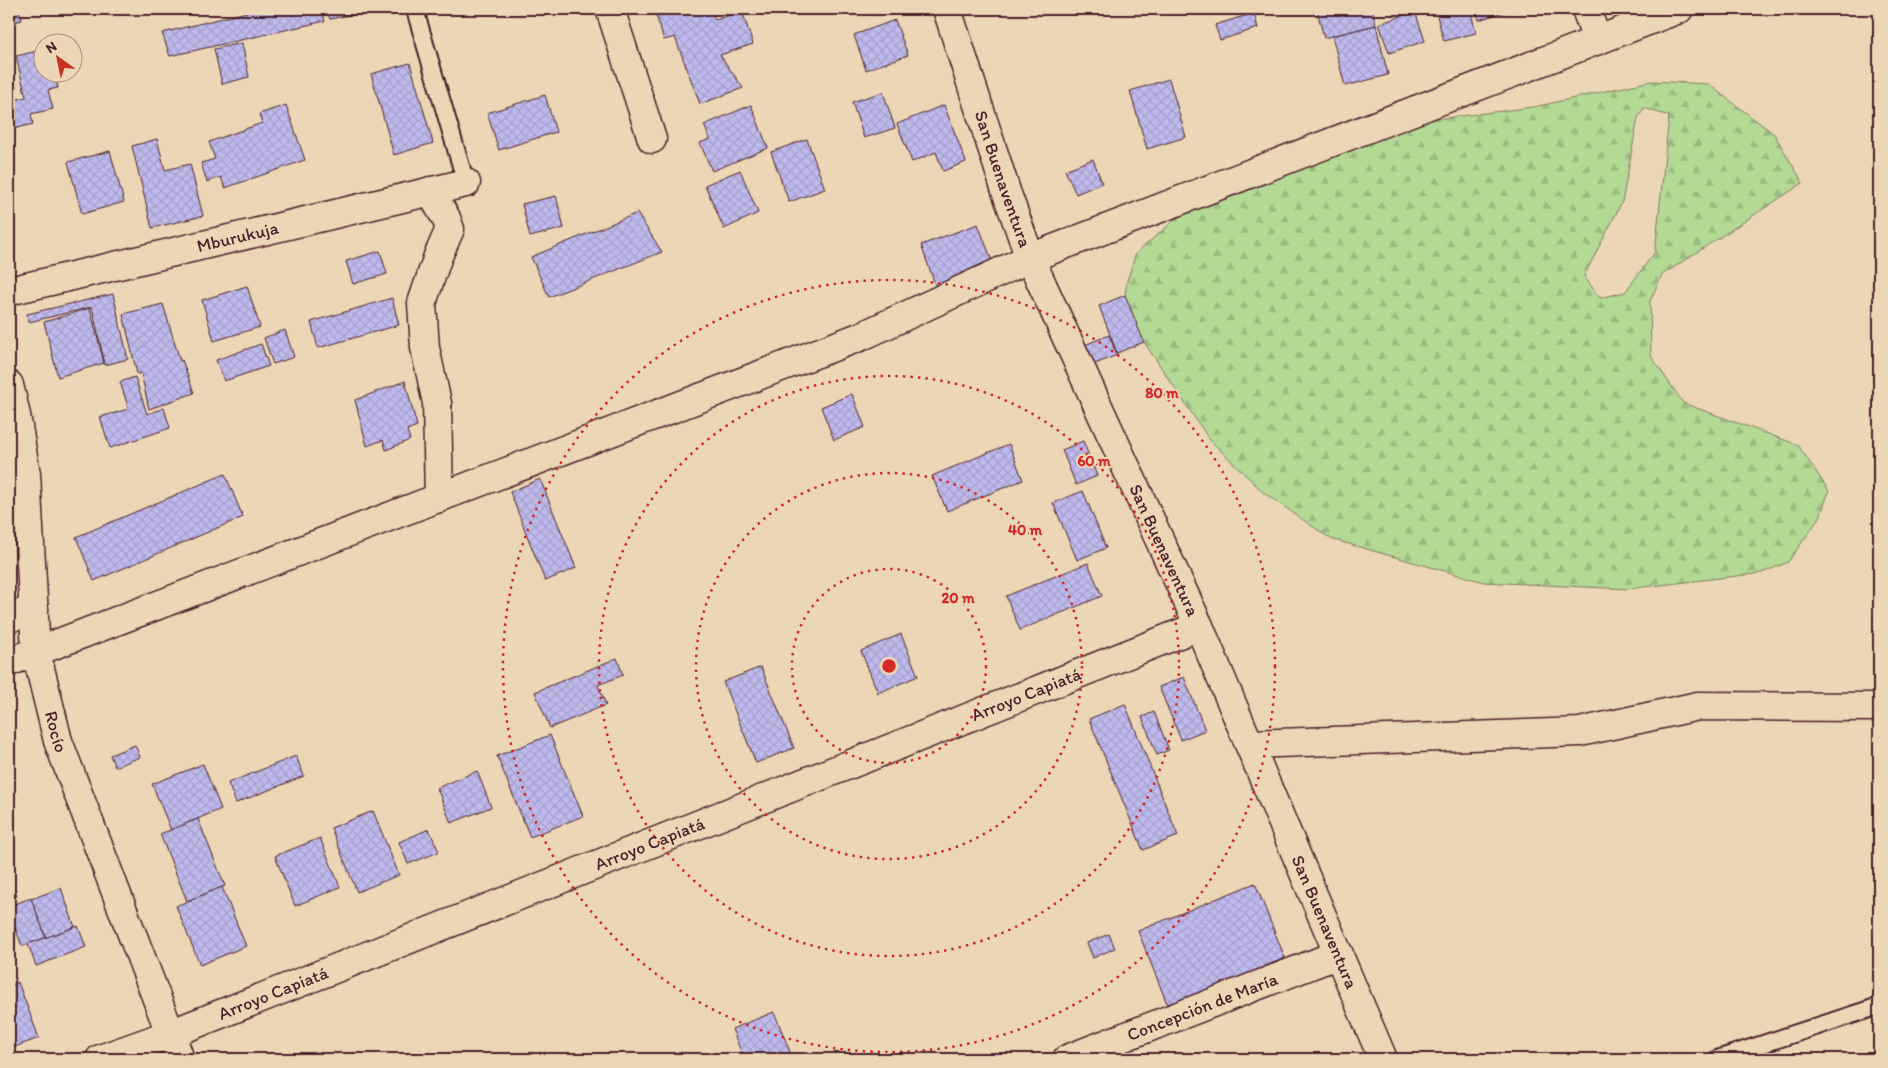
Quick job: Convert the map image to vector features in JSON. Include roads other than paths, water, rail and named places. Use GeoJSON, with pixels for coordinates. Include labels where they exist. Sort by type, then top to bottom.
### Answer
{"type":"FeatureCollection","features":[{"type":"Feature","properties":{"kind":"street"},"geometry":{"type":"LineString","coordinates":[[610,9],[652,139]]}},
{"type":"Feature","properties":{"kind":"street","name":"San Buenaventura"},"geometry":{"type":"LineString","coordinates":[[948,9],[1003,182],[1030,258],[1199,626],[1383,1059]]}},
{"type":"Feature","properties":{"kind":"street"},"geometry":{"type":"LineString","coordinates":[[1586,9],[1597,40]]}},
{"type":"Feature","properties":{"kind":"street"},"geometry":{"type":"LineString","coordinates":[[9,662],[862,336],[1030,258],[1679,9]]}},
{"type":"Feature","properties":{"kind":"street","name":"Mburukuja"},"geometry":{"type":"LineString","coordinates":[[9,291],[466,183]]}},
{"type":"Feature","properties":{"kind":"street"},"geometry":{"type":"LineString","coordinates":[[430,191],[446,218],[450,229],[438,256],[422,303],[425,348],[437,403],[439,498]]}},
{"type":"Feature","properties":{"kind":"street","name":"Rocío"},"geometry":{"type":"LineString","coordinates":[[9,385],[26,474],[36,652],[58,741],[180,1059]]}},
{"type":"Feature","properties":{"kind":"street"},"geometry":{"type":"LineString","coordinates":[[9,618],[34,609]]}},
{"type":"Feature","properties":{"kind":"street","name":"Arroyo Capiatá"},"geometry":{"type":"LineString","coordinates":[[100,1059],[170,1034],[1199,626]]}},
{"type":"Feature","properties":{"kind":"street"},"geometry":{"type":"LineString","coordinates":[[1249,744],[1580,732],[1698,706],[1879,707]]}},
{"type":"Feature","properties":{"kind":"street","name":"Concepción de María"},"geometry":{"type":"LineString","coordinates":[[1067,1059],[1339,954]]}},
{"type":"Feature","properties":{"kind":"lane"},"geometry":{"type":"LineString","coordinates":[[415,10],[466,183]]}},
{"type":"Feature","properties":{"kind":"lane"},"geometry":{"type":"LineString","coordinates":[[1717,1059],[1879,1006]]}}]}
